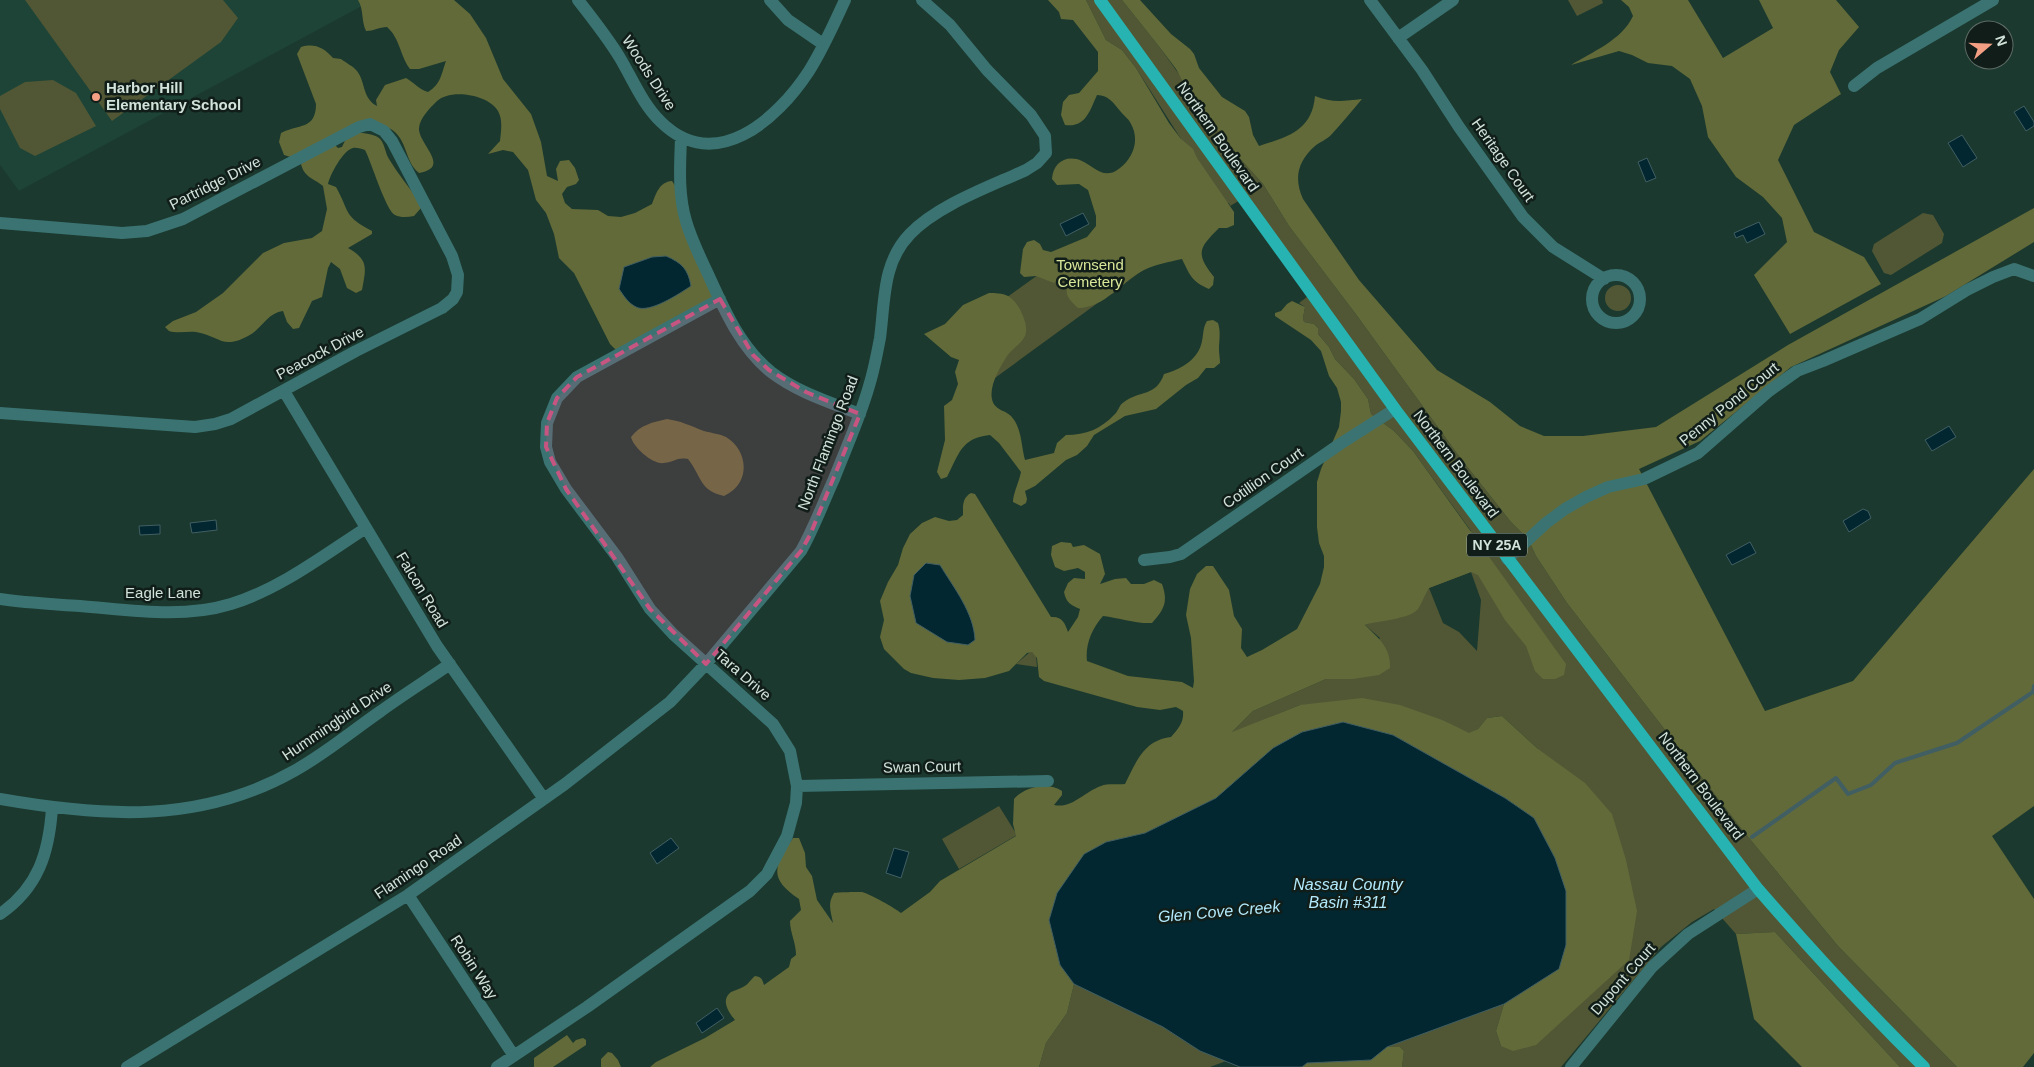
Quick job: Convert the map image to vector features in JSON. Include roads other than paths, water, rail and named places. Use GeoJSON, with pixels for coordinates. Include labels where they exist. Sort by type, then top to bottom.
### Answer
{"type":"FeatureCollection","features":[{"type":"Feature","properties":{"kind":"main road","name":"Northern Boulevard"},"geometry":{"type":"LineString","coordinates":[[1100,0],[1260,225],[1395,409],[1758,889],[1815,955],[1924,1067]]}},
{"type":"Feature","properties":{"kind":"street","name":"Woods Drive"},"geometry":{"type":"LineString","coordinates":[[578,0],[620,57],[644,100],[661,122],[681,138],[702,144],[722,144],[740,137],[775,111],[800,84],[845,0]]}},
{"type":"Feature","properties":{"kind":"street"},"geometry":{"type":"LineString","coordinates":[[770,0],[788,20],[823,44]]}},
{"type":"Feature","properties":{"kind":"street","name":"North Flamingo Road"},"geometry":{"type":"LineString","coordinates":[[706,664],[801,552],[860,414],[875,365],[880,339],[884,289],[890,266],[897,252],[909,235],[930,218],[1037,163],[1046,154],[1045,136],[1031,115],[987,70],[950,25],[922,0]]}},
{"type":"Feature","properties":{"kind":"street","name":"Heritage Court"},"geometry":{"type":"LineString","coordinates":[[1370,0],[1523,218],[1553,247],[1604,279]]}},
{"type":"Feature","properties":{"kind":"street"},"geometry":{"type":"LineString","coordinates":[[1398,38],[1453,0]]}},
{"type":"Feature","properties":{"kind":"street"},"geometry":{"type":"LineString","coordinates":[[1854,86],[1877,68],[1993,0]]}},
{"type":"Feature","properties":{"kind":"street","name":"Partridge Drive"},"geometry":{"type":"LineString","coordinates":[[0,223],[122,233],[147,231],[183,219],[359,127],[367,124],[374,125]]}},
{"type":"Feature","properties":{"kind":"street","name":"Peacock Drive"},"geometry":{"type":"LineString","coordinates":[[0,413],[195,427],[215,424],[231,419],[442,308],[453,299],[457,292],[458,275],[452,256],[397,149],[388,135],[374,125]]}},
{"type":"Feature","properties":{"kind":"street"},"geometry":{"type":"LineString","coordinates":[[681,138],[680,173],[686,222],[697,251],[739,335],[753,355],[783,380],[806,392],[860,414]]}},
{"type":"Feature","properties":{"kind":"street","name":"Penny Pond Court"},"geometry":{"type":"LineString","coordinates":[[1507,559],[1565,508],[1608,487],[1644,479],[1698,453],[1769,391],[1797,371],[1920,319],[1993,276],[2014,269],[2034,276]]}},
{"type":"Feature","properties":{"kind":"street","name":"Tara Drive"},"geometry":{"type":"LineString","coordinates":[[497,1067],[595,1002],[750,891],[767,874],[787,836],[796,803],[797,786],[790,751],[773,724],[673,634],[650,609],[617,557],[566,490],[550,462],[546,447],[547,423],[556,398],[577,377],[720,299]]}},
{"type":"Feature","properties":{"kind":"street","name":"Falcon Road"},"geometry":{"type":"LineString","coordinates":[[284,390],[450,664],[544,799]]}},
{"type":"Feature","properties":{"kind":"street","name":"Cotillion Court"},"geometry":{"type":"LineString","coordinates":[[1144,560],[1181,554],[1340,444],[1395,409]]}},
{"type":"Feature","properties":{"kind":"street","name":"Eagle Lane"},"geometry":{"type":"LineString","coordinates":[[0,599],[172,613],[202,611],[232,604],[268,588],[308,566],[366,528]]}},
{"type":"Feature","properties":{"kind":"street","name":"Hummingbird Drive"},"geometry":{"type":"LineString","coordinates":[[0,799],[52,808],[130,813],[170,811],[223,801],[259,789],[324,753],[450,664]]}},
{"type":"Feature","properties":{"kind":"street","name":"Flamingo Road"},"geometry":{"type":"LineString","coordinates":[[127,1067],[408,895],[566,784],[670,702],[706,664]]}},
{"type":"Feature","properties":{"kind":"street","name":"Swan Court"},"geometry":{"type":"LineString","coordinates":[[797,786],[1048,781]]}},
{"type":"Feature","properties":{"kind":"street"},"geometry":{"type":"LineString","coordinates":[[0,914],[22,895],[34,880],[46,850],[50,833],[52,808]]}},
{"type":"Feature","properties":{"kind":"street","name":"Dupont Court"},"geometry":{"type":"LineString","coordinates":[[1571,1067],[1652,967],[1688,934],[1758,889]]}},
{"type":"Feature","properties":{"kind":"street","name":"Robin Way"},"geometry":{"type":"LineString","coordinates":[[408,895],[514,1056]]}},
{"type":"Feature","properties":{"kind":"water"},"geometry":{"type":"Polygon","coordinates":[[[2024,106],[2034,122],[2034,126],[2026,131],[2014,112],[2024,106]]]}},
{"type":"Feature","properties":{"kind":"water"},"geometry":{"type":"Polygon","coordinates":[[[1962,135],[1977,158],[1963,167],[1948,143],[1962,135]]]}},
{"type":"Feature","properties":{"kind":"water"},"geometry":{"type":"Polygon","coordinates":[[[1647,158],[1656,178],[1646,182],[1638,162],[1647,158]]]}},
{"type":"Feature","properties":{"kind":"water"},"geometry":{"type":"Polygon","coordinates":[[[1083,213],[1089,224],[1066,236],[1060,224],[1083,213]]]}},
{"type":"Feature","properties":{"kind":"water"},"geometry":{"type":"Polygon","coordinates":[[[1759,222],[1765,234],[1747,243],[1743,235],[1736,238],[1734,233],[1759,222]]]}},
{"type":"Feature","properties":{"kind":"water"},"geometry":{"type":"Polygon","coordinates":[[[666,256],[683,267],[688,275],[691,286],[656,306],[648,308],[636,307],[626,299],[619,289],[624,267],[652,257],[666,256]]]}},
{"type":"Feature","properties":{"kind":"water"},"geometry":{"type":"Polygon","coordinates":[[[1949,426],[1956,437],[1932,451],[1925,440],[1949,426]]]}},
{"type":"Feature","properties":{"kind":"water"},"geometry":{"type":"Polygon","coordinates":[[[1863,509],[1868,511],[1871,518],[1849,532],[1843,521],[1863,509]]]}},
{"type":"Feature","properties":{"kind":"water"},"geometry":{"type":"Polygon","coordinates":[[[216,520],[217,530],[192,533],[190,523],[216,520]]]}},
{"type":"Feature","properties":{"kind":"water"},"geometry":{"type":"Polygon","coordinates":[[[160,525],[160,534],[140,535],[139,526],[160,525]]]}},
{"type":"Feature","properties":{"kind":"water"},"geometry":{"type":"Polygon","coordinates":[[[1750,542],[1756,553],[1732,565],[1726,555],[1750,542]]]}},
{"type":"Feature","properties":{"kind":"water"},"geometry":{"type":"Polygon","coordinates":[[[926,563],[940,565],[967,610],[974,630],[975,640],[968,645],[947,642],[916,623],[910,596],[914,575],[926,563]]]}},
{"type":"Feature","properties":{"kind":"water","name":"Nassau County Basin #311"},"geometry":{"type":"Polygon","coordinates":[[[1343,722],[1393,735],[1505,798],[1534,818],[1555,858],[1566,891],[1566,945],[1559,969],[1504,1004],[1387,1047],[1371,1060],[1307,1063],[1302,1067],[1240,1067],[1200,1051],[1163,1027],[1074,984],[1060,965],[1049,920],[1057,893],[1084,854],[1106,842],[1145,833],[1216,798],[1273,748],[1302,732],[1343,722]]]}},
{"type":"Feature","properties":{"kind":"water"},"geometry":{"type":"Polygon","coordinates":[[[671,838],[679,848],[657,864],[650,853],[671,838]]]}},
{"type":"Feature","properties":{"kind":"water"},"geometry":{"type":"Polygon","coordinates":[[[894,848],[909,852],[901,878],[886,873],[894,848]]]}},
{"type":"Feature","properties":{"kind":"water"},"geometry":{"type":"Polygon","coordinates":[[[717,1008],[724,1018],[702,1033],[696,1023],[717,1008]]]}},
{"type":"Feature","properties":{"kind":"waterway","name":"Glen Cove Creek"},"geometry":{"type":"LineString","coordinates":[[1752,837],[1836,778],[1848,794],[1871,785],[1895,763],[1957,743],[2033,692],[2034,686]]}},
{"type":"Feature","properties":{"kind":"place","name":"Harbor Hill Elementary School"},"geometry":{"type":"Point","coordinates":[96,97]}},
{"type":"Feature","properties":{"kind":"park label","name":"Townsend Cemetery"},"geometry":{"type":"Point","coordinates":[1090,274]}}]}
